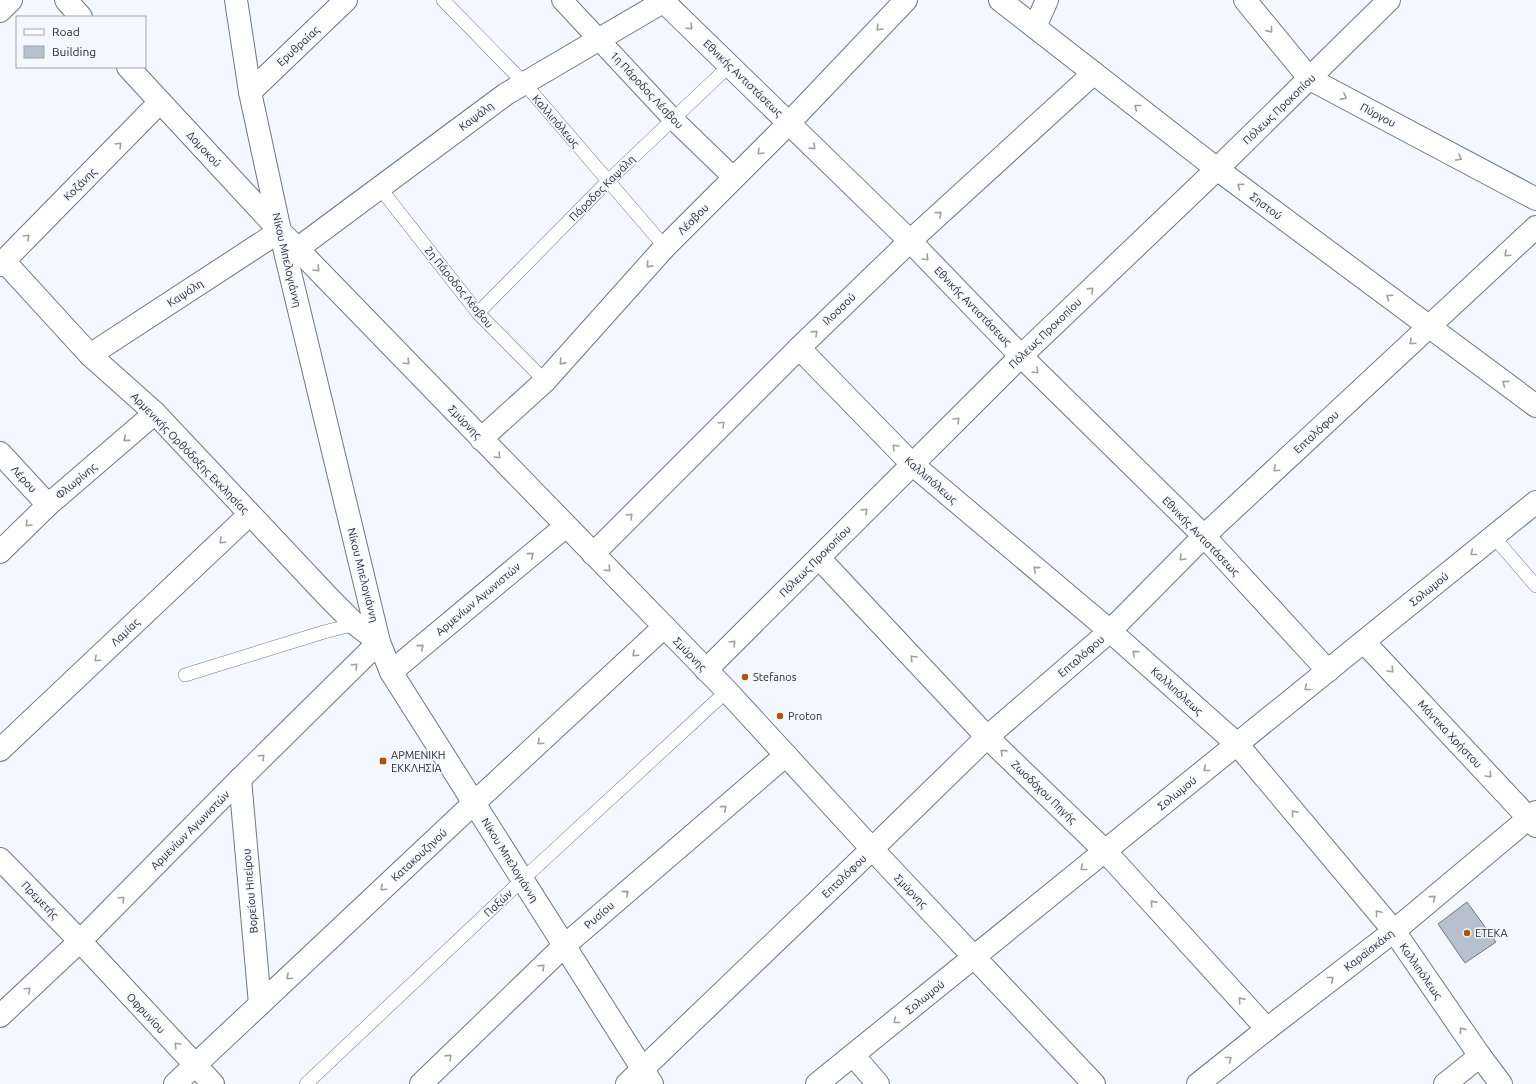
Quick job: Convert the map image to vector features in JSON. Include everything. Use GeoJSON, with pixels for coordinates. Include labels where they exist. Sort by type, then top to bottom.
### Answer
{"type":"FeatureCollection","features":[{"type":"Feature","properties":{"kind":"street"},"geometry":{"type":"LineString","coordinates":[[0,11],[11,0]]}},
{"type":"Feature","properties":{"kind":"street"},"geometry":{"type":"LineString","coordinates":[[66,0],[80,16]]}},
{"type":"Feature","properties":{"kind":"street","name":"Νίκου Μπελογιάννη"},"geometry":{"type":"LineString","coordinates":[[236,0],[250,92],[280,231],[379,642],[390,672],[647,1076]]}},
{"type":"Feature","properties":{"kind":"street","name":"Ερυθραίας"},"geometry":{"type":"LineString","coordinates":[[250,92],[346,0]]}},
{"type":"Feature","properties":{"kind":"street","name":"1η Πάροδος Λέσβου"},"geometry":{"type":"LineString","coordinates":[[562,0],[673,119],[734,178]]}},
{"type":"Feature","properties":{"kind":"street","name":"Λέσβου"},"geometry":{"type":"LineString","coordinates":[[482,439],[545,381],[665,247],[789,123],[906,0]]}},
{"type":"Feature","properties":{"kind":"street","name":"Σηστού"},"geometry":{"type":"LineString","coordinates":[[1000,0],[1217,169],[1536,406]]}},
{"type":"Feature","properties":{"kind":"street"},"geometry":{"type":"LineString","coordinates":[[1035,27],[1047,0]]}},
{"type":"Feature","properties":{"kind":"street","name":"Πύργου"},"geometry":{"type":"LineString","coordinates":[[1245,0],[1310,79],[1536,199]]}},
{"type":"Feature","properties":{"kind":"street","name":"Πόλεως Προκοπίου"},"geometry":{"type":"LineString","coordinates":[[706,670],[1021,356],[1217,169],[1389,0]]}},
{"type":"Feature","properties":{"kind":"street","name":"Καψάλη"},"geometry":{"type":"LineString","coordinates":[[297,249],[506,94],[664,1]]}},
{"type":"Feature","properties":{"kind":"street","name":"Εθνικής Αντιστάσεως"},"geometry":{"type":"LineString","coordinates":[[664,1],[910,241],[1021,356],[1204,536],[1328,670]]}},
{"type":"Feature","properties":{"kind":"street","name":"Δομοκού"},"geometry":{"type":"LineString","coordinates":[[129,68],[280,231]]}},
{"type":"Feature","properties":{"kind":"street","name":"Ιλοσσού"},"geometry":{"type":"LineString","coordinates":[[593,554],[799,348],[910,241],[1094,73]]}},
{"type":"Feature","properties":{"kind":"street","name":"Κοζάνης"},"geometry":{"type":"LineString","coordinates":[[2,263],[160,102]]}},
{"type":"Feature","properties":{"kind":"street","name":"Επταλόφου"},"geometry":{"type":"LineString","coordinates":[[627,1084],[647,1076],[987,737],[1110,631],[1204,536],[1536,227]]}},
{"type":"Feature","properties":{"kind":"street","name":"Καψάλη"},"geometry":{"type":"LineString","coordinates":[[90,355],[280,231]]}},
{"type":"Feature","properties":{"kind":"street","name":"Σμύρνης"},"geometry":{"type":"LineString","coordinates":[[280,231],[727,691],[872,850],[1094,1084]]}},
{"type":"Feature","properties":{"kind":"street","name":"Αρμενικής Ορθόδοξης Εκκλησίας"},"geometry":{"type":"LineString","coordinates":[[2,263],[90,355],[155,413],[355,624],[379,642]]}},
{"type":"Feature","properties":{"kind":"street","name":"Καλλιπόλεως"},"geometry":{"type":"LineString","coordinates":[[799,348],[912,464],[1110,631],[1237,744],[1394,931],[1501,1084]]}},
{"type":"Feature","properties":{"kind":"street","name":"Φλωρίνης"},"geometry":{"type":"LineString","coordinates":[[0,552],[48,505],[155,413]]}},
{"type":"Feature","properties":{"kind":"street","name":"Λέρου"},"geometry":{"type":"LineString","coordinates":[[0,453],[48,505]]}},
{"type":"Feature","properties":{"kind":"street","name":"Σολωμού"},"geometry":{"type":"LineString","coordinates":[[817,1084],[1536,502]]}},
{"type":"Feature","properties":{"kind":"street","name":"Λαμίας"},"geometry":{"type":"LineString","coordinates":[[0,750],[250,514]]}},
{"type":"Feature","properties":{"kind":"street","name":"Αρμενίων Αγωνιστών"},"geometry":{"type":"LineString","coordinates":[[390,672],[566,526]]}},
{"type":"Feature","properties":{"kind":"street","name":"Ζωοδόχου Πηγής"},"geometry":{"type":"LineString","coordinates":[[819,558],[987,737],[1105,850],[1267,1028]]}},
{"type":"Feature","properties":{"kind":"street","name":"Κατακουζηνού"},"geometry":{"type":"LineString","coordinates":[[175,1084],[664,627]]}},
{"type":"Feature","properties":{"kind":"street","name":"Αρμενίων Αγωνιστών"},"geometry":{"type":"LineString","coordinates":[[0,1016],[80,941],[240,779],[379,642]]}},
{"type":"Feature","properties":{"kind":"street","name":"Μάντικα Χρήστου"},"geometry":{"type":"LineString","coordinates":[[1364,642],[1534,819]]}},
{"type":"Feature","properties":{"kind":"street","name":"Ρυσίου"},"geometry":{"type":"LineString","coordinates":[[421,1084],[564,946],[786,755]]}},
{"type":"Feature","properties":{"kind":"street","name":"Βορείου Ηπείρου"},"geometry":{"type":"LineString","coordinates":[[240,779],[260,1004]]}},
{"type":"Feature","properties":{"kind":"street","name":"Καραϊσκάκη"},"geometry":{"type":"LineString","coordinates":[[1198,1084],[1267,1028],[1394,931],[1534,819]]}},
{"type":"Feature","properties":{"kind":"street","name":"Πρεμετής"},"geometry":{"type":"LineString","coordinates":[[0,859],[80,941]]}},
{"type":"Feature","properties":{"kind":"street","name":"Οφρυνίου"},"geometry":{"type":"LineString","coordinates":[[80,941],[213,1084]]}},
{"type":"Feature","properties":{"kind":"street"},"geometry":{"type":"LineString","coordinates":[[853,1055],[878,1084]]}},
{"type":"Feature","properties":{"kind":"street"},"geometry":{"type":"LineString","coordinates":[[1445,1084],[1480,1056]]}},
{"type":"Feature","properties":{"kind":"lane","name":"Καλλιπόλεως"},"geometry":{"type":"LineString","coordinates":[[443,0],[524,84],[665,247]]}},
{"type":"Feature","properties":{"kind":"lane","name":"Πάροδος Καψάλη"},"geometry":{"type":"LineString","coordinates":[[478,313],[608,181],[729,66]]}},
{"type":"Feature","properties":{"kind":"lane","name":"2η Πάροδος Λέσβου"},"geometry":{"type":"LineString","coordinates":[[380,188],[478,313],[545,381]]}},
{"type":"Feature","properties":{"kind":"lane"},"geometry":{"type":"LineString","coordinates":[[1493,536],[1536,586]]}},
{"type":"Feature","properties":{"kind":"lane"},"geometry":{"type":"LineString","coordinates":[[185,675],[324,632],[355,624]]}},
{"type":"Feature","properties":{"kind":"lane","name":"Παξών"},"geometry":{"type":"LineString","coordinates":[[306,1084],[522,880],[727,691]]}},
{"type":"Feature","properties":{"kind":"building","name":"ΕΤΕΚΑ"},"geometry":{"type":"Polygon","coordinates":[[[1467,902],[1496,942],[1465,963],[1438,924],[1467,902]]]}},
{"type":"Feature","properties":{"kind":"place","name":"Stefanos"},"geometry":{"type":"Point","coordinates":[745,677]}},
{"type":"Feature","properties":{"kind":"place","name":"Proton"},"geometry":{"type":"Point","coordinates":[780,716]}},
{"type":"Feature","properties":{"kind":"place","name":"ΑΡΜΕΝΙΚΗ ΕΚΚΛΗΣΙΑ"},"geometry":{"type":"Point","coordinates":[383,761]}},
{"type":"Feature","properties":{"kind":"place","name":"ΕΤΕΚΑ"},"geometry":{"type":"Point","coordinates":[1467,933]}}]}
